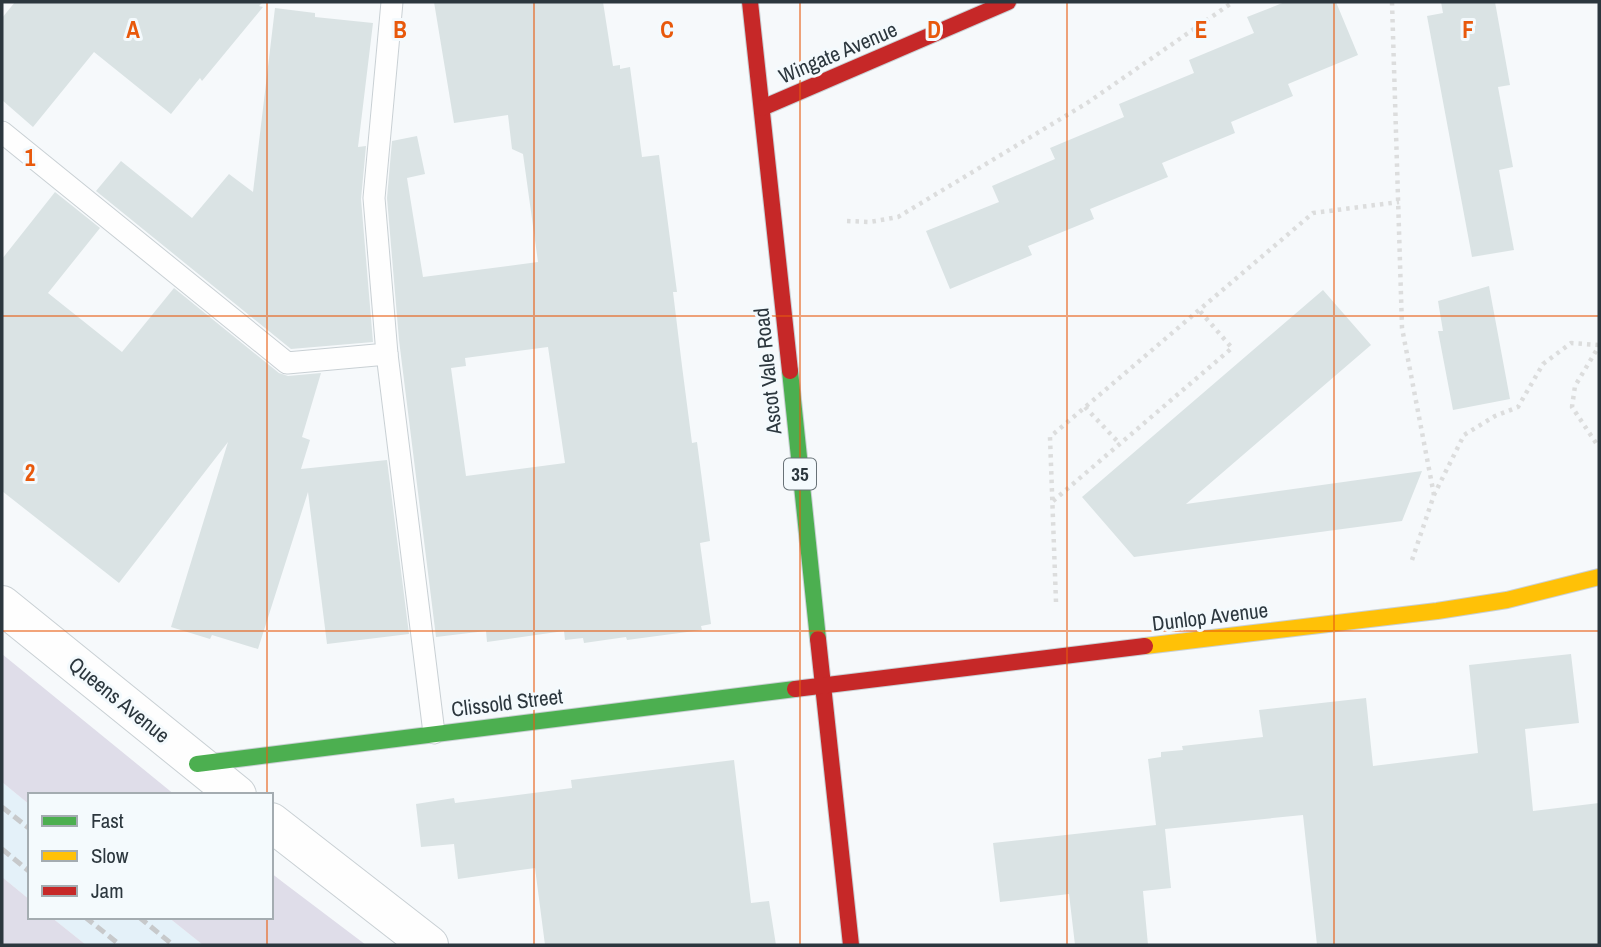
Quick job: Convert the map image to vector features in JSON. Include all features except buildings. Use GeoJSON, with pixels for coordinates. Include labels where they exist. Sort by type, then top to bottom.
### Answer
{"type":"FeatureCollection","features":[{"type":"Feature","properties":{"kind":"street","name":"Ascot Vale Road"},"geometry":{"type":"LineString","coordinates":[[750,2],[851,945]]}},
{"type":"Feature","properties":{"kind":"street","name":"Wingate Avenue"},"geometry":{"type":"LineString","coordinates":[[762,108],[1008,2]]}},
{"type":"Feature","properties":{"kind":"street","name":"Dunlop Avenue"},"geometry":{"type":"LineString","coordinates":[[823,685],[1437,611],[1507,600],[1599,577]]}},
{"type":"Feature","properties":{"kind":"street","name":"Queens Avenue"},"geometry":{"type":"LineString","coordinates":[[2,605],[234,793]]}},
{"type":"Feature","properties":{"kind":"street","name":"Clissold Street"},"geometry":{"type":"LineString","coordinates":[[197,764],[823,685]]}},
{"type":"Feature","properties":{"kind":"street"},"geometry":{"type":"LineString","coordinates":[[273,824],[429,945]]}},
{"type":"Feature","properties":{"kind":"lane"},"geometry":{"type":"LineString","coordinates":[[392,2],[374,198],[387,354],[434,733]]}},
{"type":"Feature","properties":{"kind":"lane"},"geometry":{"type":"LineString","coordinates":[[2,132],[287,363],[387,354]]}},
{"type":"Feature","properties":{"kind":"path"},"geometry":{"type":"LineString","coordinates":[[847,221],[870,222],[898,217],[1087,103],[1233,2]]}},
{"type":"Feature","properties":{"kind":"path"},"geometry":{"type":"LineString","coordinates":[[1392,2],[1402,328],[1434,495]]}},
{"type":"Feature","properties":{"kind":"path"},"geometry":{"type":"LineString","coordinates":[[1056,602],[1051,437],[1313,213],[1398,202]]}},
{"type":"Feature","properties":{"kind":"path"},"geometry":{"type":"LineString","coordinates":[[1053,502],[1232,348],[1199,310]]}},
{"type":"Feature","properties":{"kind":"path"},"geometry":{"type":"LineString","coordinates":[[1412,561],[1434,495],[1464,435],[1495,416],[1518,407],[1543,364],[1571,343],[1599,345],[1575,386],[1573,407],[1596,443]]}},
{"type":"Feature","properties":{"kind":"path"},"geometry":{"type":"LineString","coordinates":[[1085,407],[1120,444]]}},
{"type":"Feature","properties":{"kind":"shaded area"},"geometry":{"type":"Polygon","coordinates":[[[2,654],[173,793],[28,793],[28,803],[2,782],[2,654]]]}},
{"type":"Feature","properties":{"kind":"shaded area"},"geometry":{"type":"Polygon","coordinates":[[[2,782],[28,803],[28,898],[2,877],[2,782]]]}},
{"type":"Feature","properties":{"kind":"shaded area"},"geometry":{"type":"Polygon","coordinates":[[[273,875],[366,945],[203,945],[170,919],[273,919],[273,875]]]}},
{"type":"Feature","properties":{"kind":"shaded area"},"geometry":{"type":"Polygon","coordinates":[[[2,877],[28,898],[28,919],[54,919],[86,945],[2,945],[2,877]]]}},
{"type":"Feature","properties":{"kind":"shaded area"},"geometry":{"type":"Polygon","coordinates":[[[54,919],[170,919],[203,945],[86,945],[54,919]]]}},
{"type":"Feature","properties":{"kind":"railway"},"geometry":{"type":"LineString","coordinates":[[2,807],[28,827]]}},
{"type":"Feature","properties":{"kind":"railway"},"geometry":{"type":"LineString","coordinates":[[2,849],[28,870]]}},
{"type":"Feature","properties":{"kind":"railway"},"geometry":{"type":"LineString","coordinates":[[88,919],[120,945]]}},
{"type":"Feature","properties":{"kind":"railway"},"geometry":{"type":"LineString","coordinates":[[141,919],[173,945]]}},
{"type":"Feature","properties":{"kind":"traffic: fast"},"geometry":{"type":"LineString","coordinates":[[790,371],[818,639]]}},
{"type":"Feature","properties":{"kind":"traffic: fast"},"geometry":{"type":"LineString","coordinates":[[197,764],[795,689]]}},
{"type":"Feature","properties":{"kind":"traffic: slow"},"geometry":{"type":"LineString","coordinates":[[1145,646],[1437,611],[1507,600],[1599,577]]}},
{"type":"Feature","properties":{"kind":"traffic: jam"},"geometry":{"type":"LineString","coordinates":[[750,2],[790,371]]}},
{"type":"Feature","properties":{"kind":"traffic: jam"},"geometry":{"type":"LineString","coordinates":[[762,108],[1008,2]]}},
{"type":"Feature","properties":{"kind":"traffic: jam"},"geometry":{"type":"LineString","coordinates":[[818,639],[851,945]]}},
{"type":"Feature","properties":{"kind":"traffic: jam"},"geometry":{"type":"LineString","coordinates":[[795,689],[1145,646]]}}]}
